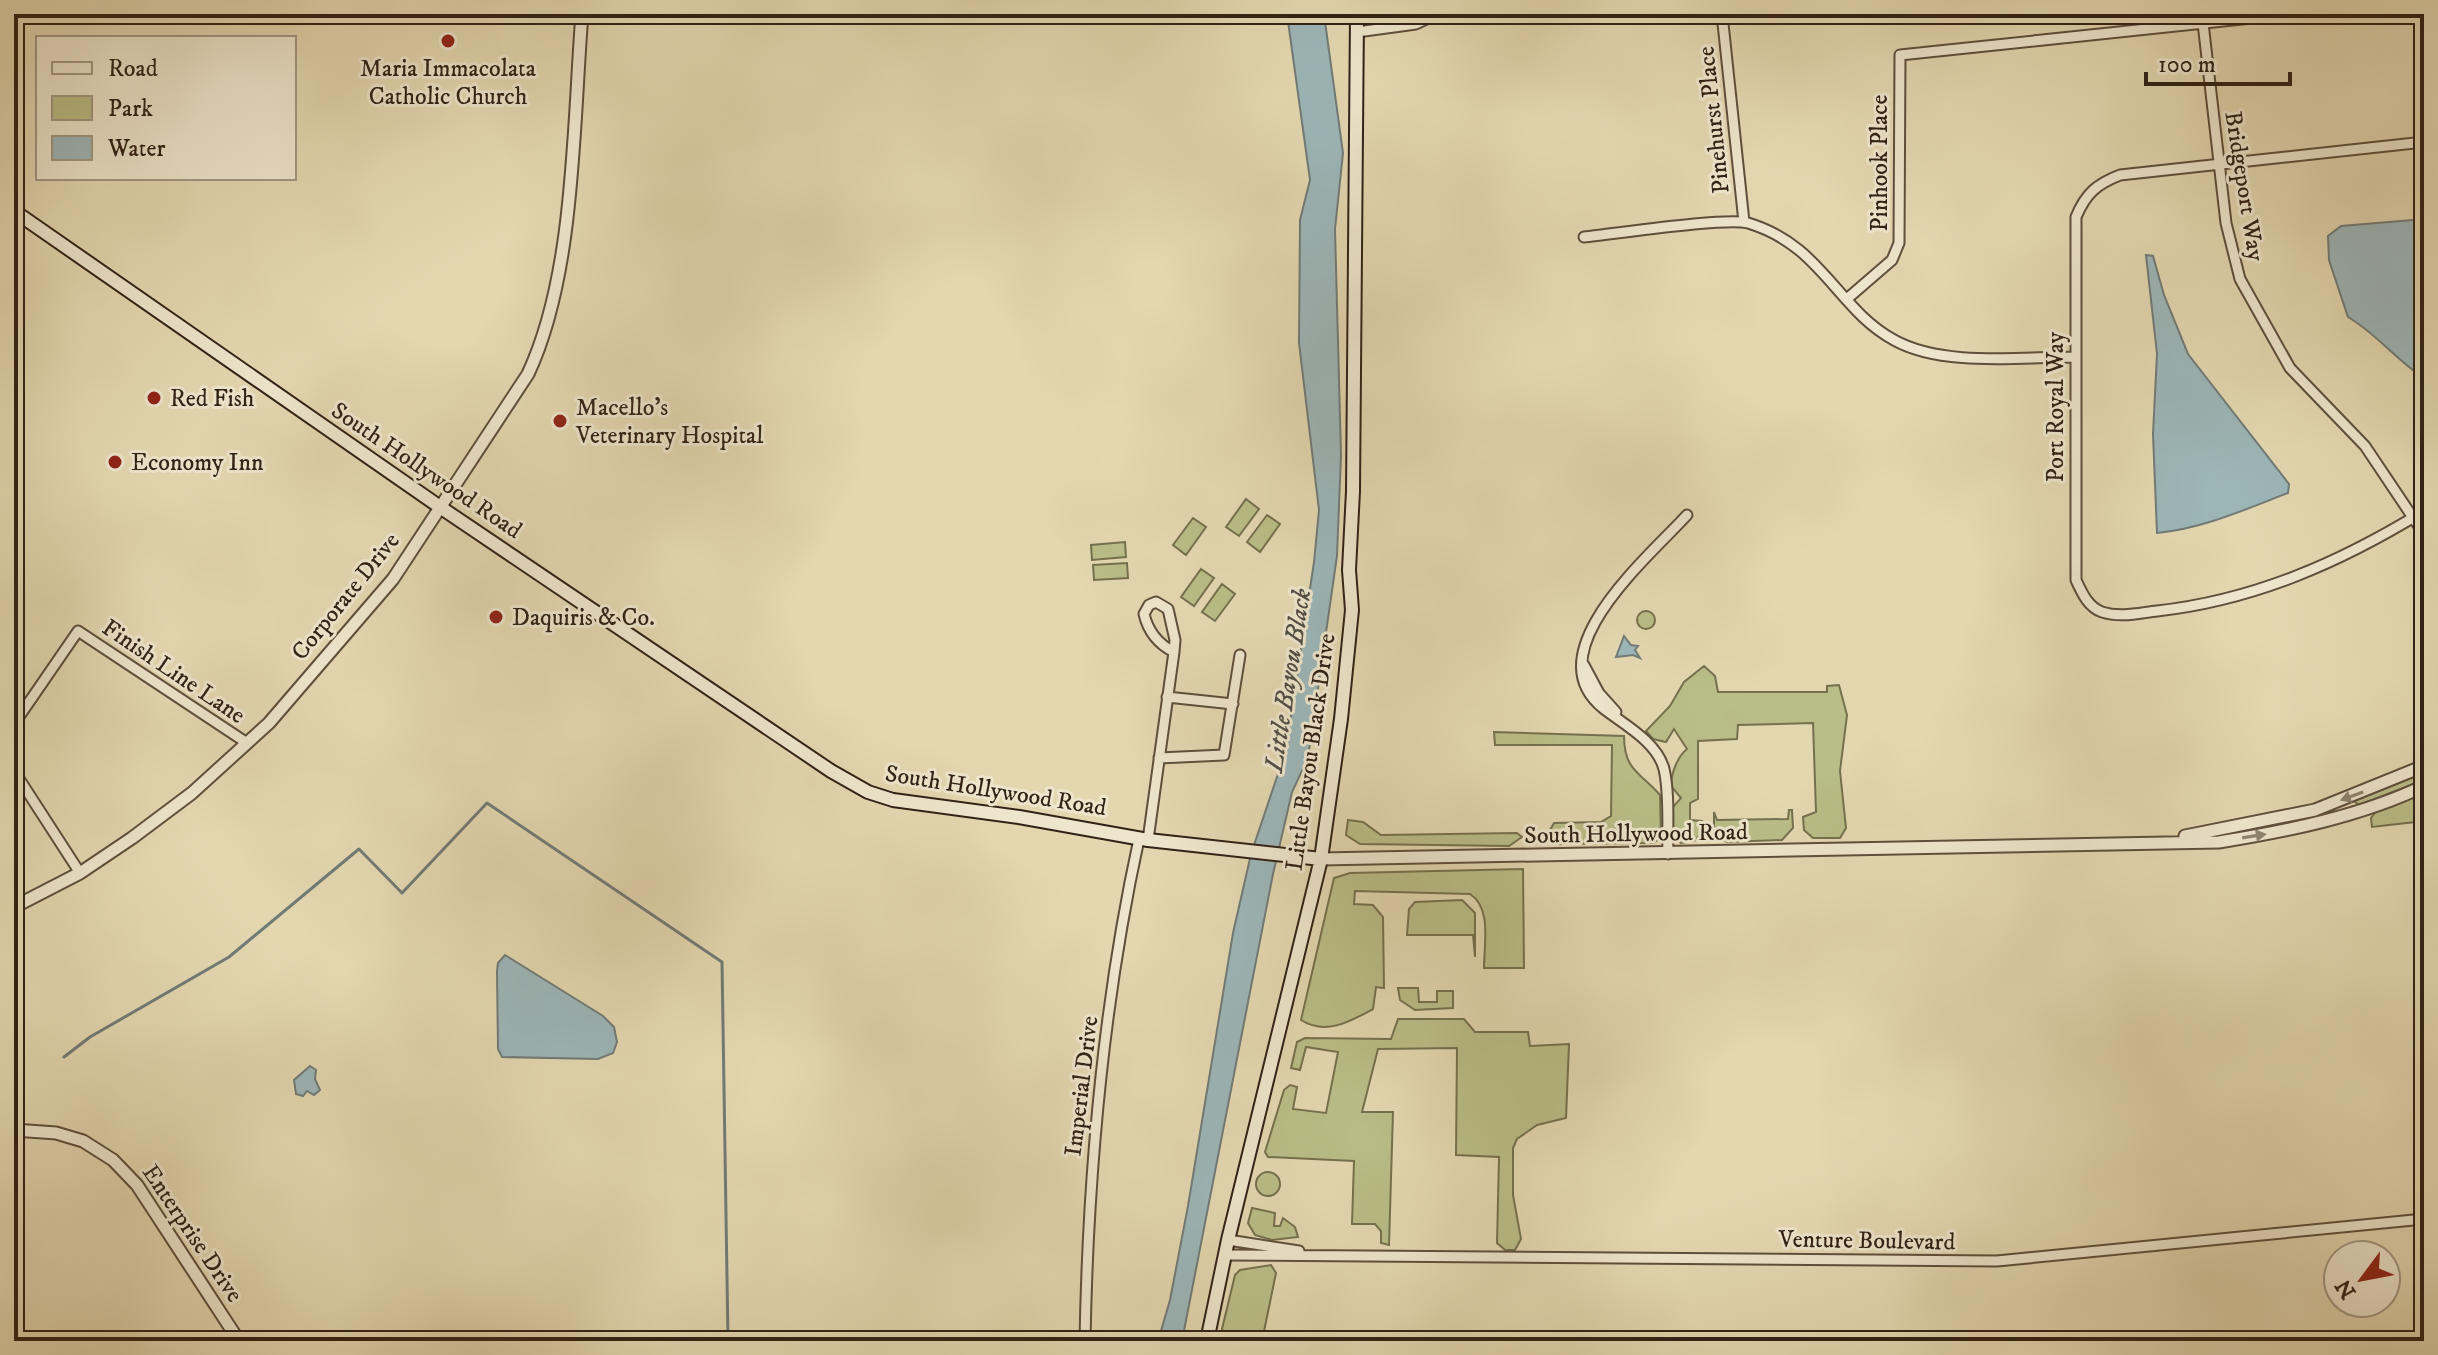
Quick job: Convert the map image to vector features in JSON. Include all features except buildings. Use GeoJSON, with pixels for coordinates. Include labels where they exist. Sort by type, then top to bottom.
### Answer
{"type":"FeatureCollection","features":[{"type":"Feature","properties":{"kind":"main road","name":"Little Bayou Black Drive"},"geometry":{"type":"LineString","coordinates":[[1207,1341],[1228,1240],[1321,859],[1352,610],[1349,570],[1353,491],[1357,14]]}},
{"type":"Feature","properties":{"kind":"main road","name":"South Hollywood Road"},"geometry":{"type":"LineString","coordinates":[[14,211],[440,507],[868,792],[893,800],[1019,817],[1143,839],[1280,857],[1321,859]]}},
{"type":"Feature","properties":{"kind":"street","name":"Corporate Drive"},"geometry":{"type":"LineString","coordinates":[[14,907],[80,873],[176,807],[247,743],[393,579],[528,374],[543,343],[557,288],[582,14]]}},
{"type":"Feature","properties":{"kind":"street"},"geometry":{"type":"LineString","coordinates":[[1357,32],[1416,24],[1437,14]]}},
{"type":"Feature","properties":{"kind":"street","name":"Pinehurst Place"},"geometry":{"type":"LineString","coordinates":[[1722,14],[1744,222]]}},
{"type":"Feature","properties":{"kind":"street"},"geometry":{"type":"LineString","coordinates":[[2203,23],[2290,14]]}},
{"type":"Feature","properties":{"kind":"street","name":"Pinhook Place"},"geometry":{"type":"LineString","coordinates":[[1848,298],[1892,260],[1899,243],[1900,55],[2203,23]]}},
{"type":"Feature","properties":{"kind":"street","name":"Bridgeport Way"},"geometry":{"type":"LineString","coordinates":[[2203,23],[2226,223],[2240,279],[2290,368],[2365,446],[2424,534]]}},
{"type":"Feature","properties":{"kind":"street","name":"Port Royal Way"},"geometry":{"type":"LineString","coordinates":[[2424,142],[2120,175],[2097,184],[2083,199],[2076,217],[2076,580],[2084,598],[2100,612],[2121,615],[2198,607],[2276,587],[2372,543],[2424,511]]}},
{"type":"Feature","properties":{"kind":"street"},"geometry":{"type":"LineString","coordinates":[[1584,237],[1744,222],[1775,233],[1803,251],[1893,340],[1931,355],[2074,357]]}},
{"type":"Feature","properties":{"kind":"street"},"geometry":{"type":"LineString","coordinates":[[1668,854],[1664,768],[1655,752],[1599,693],[1581,658],[1596,618],[1687,515]]}},
{"type":"Feature","properties":{"kind":"street","name":"Imperial Drive"},"geometry":{"type":"LineString","coordinates":[[1085,1341],[1087,1216],[1094,1120],[1120,925],[1143,839],[1159,758],[1174,652],[1175,640],[1168,609],[1156,602],[1144,614],[1147,627],[1163,647],[1174,652]]}},
{"type":"Feature","properties":{"kind":"street","name":"Finish Line Lane"},"geometry":{"type":"LineString","coordinates":[[14,724],[78,631],[247,743]]}},
{"type":"Feature","properties":{"kind":"street"},"geometry":{"type":"LineString","coordinates":[[1159,758],[1224,755],[1240,655]]}},
{"type":"Feature","properties":{"kind":"street"},"geometry":{"type":"LineString","coordinates":[[1167,697],[1233,704]]}},
{"type":"Feature","properties":{"kind":"street","name":"South Hollywood Road"},"geometry":{"type":"LineString","coordinates":[[2148,843],[2315,810],[2424,766]]}},
{"type":"Feature","properties":{"kind":"street"},"geometry":{"type":"LineString","coordinates":[[14,771],[80,873]]}},
{"type":"Feature","properties":{"kind":"street","name":"South Hollywood Road"},"geometry":{"type":"LineString","coordinates":[[1321,859],[2219,842],[2280,832],[2337,817],[2424,786]]}},
{"type":"Feature","properties":{"kind":"street","name":"Enterprise Drive"},"geometry":{"type":"LineString","coordinates":[[14,1130],[56,1133],[83,1141],[113,1160],[137,1185],[239,1341]]}},
{"type":"Feature","properties":{"kind":"street","name":"Venture Boulevard"},"geometry":{"type":"LineString","coordinates":[[1225,1255],[1306,1253],[1997,1261],[2424,1219]]}},
{"type":"Feature","properties":{"kind":"street","name":"Venture Boulevard"},"geometry":{"type":"LineString","coordinates":[[1228,1240],[1306,1253]]}},
{"type":"Feature","properties":{"kind":"green space"},"geometry":{"type":"Polygon","coordinates":[[[1246,499],[1259,509],[1239,536],[1226,527],[1246,499]]]}},
{"type":"Feature","properties":{"kind":"green space"},"geometry":{"type":"Polygon","coordinates":[[[1267,515],[1280,524],[1260,552],[1247,542],[1267,515]]]}},
{"type":"Feature","properties":{"kind":"green space"},"geometry":{"type":"Polygon","coordinates":[[[1193,518],[1206,527],[1186,555],[1173,545],[1193,518]]]}},
{"type":"Feature","properties":{"kind":"green space"},"geometry":{"type":"Polygon","coordinates":[[[1125,542],[1126,557],[1092,560],[1091,545],[1125,542]]]}},
{"type":"Feature","properties":{"kind":"green space"},"geometry":{"type":"Polygon","coordinates":[[[1127,563],[1128,578],[1094,580],[1093,565],[1127,563]]]}},
{"type":"Feature","properties":{"kind":"green space"},"geometry":{"type":"Polygon","coordinates":[[[1201,569],[1214,578],[1194,606],[1181,597],[1201,569]]]}},
{"type":"Feature","properties":{"kind":"green space"},"geometry":{"type":"Polygon","coordinates":[[[1222,584],[1235,594],[1215,621],[1202,612],[1222,584]]]}},
{"type":"Feature","properties":{"kind":"green space"},"geometry":{"type":"Polygon","coordinates":[[[1642,611],[1650,611],[1655,620],[1653,627],[1642,629],[1637,624],[1637,616],[1642,611]]]}},
{"type":"Feature","properties":{"kind":"green space"},"geometry":{"type":"Polygon","coordinates":[[[1704,666],[1715,676],[1718,692],[1827,692],[1827,686],[1839,685],[1847,715],[1840,771],[1846,828],[1840,838],[1813,838],[1804,830],[1803,817],[1816,812],[1813,723],[1738,725],[1737,739],[1698,741],[1698,799],[1690,803],[1690,820],[1702,821],[1703,832],[1694,841],[1681,843],[1674,838],[1672,808],[1681,798],[1671,786],[1671,781],[1678,760],[1687,749],[1674,729],[1666,742],[1653,739],[1646,731],[1670,706],[1684,682],[1704,666]]]}},
{"type":"Feature","properties":{"kind":"green space"},"geometry":{"type":"Polygon","coordinates":[[[1494,732],[1624,736],[1630,764],[1660,795],[1661,838],[1653,843],[1554,844],[1547,835],[1554,823],[1601,822],[1611,816],[1612,745],[1495,745],[1494,732]]]}},
{"type":"Feature","properties":{"kind":"green space"},"geometry":{"type":"Polygon","coordinates":[[[2424,768],[2424,780],[2359,805],[2354,801],[2424,768]]]}},
{"type":"Feature","properties":{"kind":"green space"},"geometry":{"type":"Polygon","coordinates":[[[2424,792],[2424,821],[2372,827],[2371,818],[2377,810],[2424,792]]]}},
{"type":"Feature","properties":{"kind":"green space"},"geometry":{"type":"Polygon","coordinates":[[[1789,810],[1792,810],[1793,828],[1782,840],[1727,842],[1714,833],[1714,812],[1717,820],[1788,819],[1789,810]]]}},
{"type":"Feature","properties":{"kind":"green space"},"geometry":{"type":"Polygon","coordinates":[[[1348,820],[1363,822],[1381,835],[1517,833],[1522,837],[1509,846],[1360,844],[1346,835],[1348,820]]]}},
{"type":"Feature","properties":{"kind":"green space"},"geometry":{"type":"Polygon","coordinates":[[[1523,869],[1524,968],[1484,968],[1484,917],[1477,900],[1470,894],[1355,891],[1354,904],[1373,905],[1383,917],[1384,988],[1376,987],[1373,1009],[1347,1022],[1320,1027],[1301,1020],[1334,878],[1350,873],[1523,869]]]}},
{"type":"Feature","properties":{"kind":"green space"},"geometry":{"type":"Polygon","coordinates":[[[1462,900],[1475,913],[1475,957],[1473,935],[1407,935],[1409,909],[1415,902],[1462,900]]]}},
{"type":"Feature","properties":{"kind":"green space"},"geometry":{"type":"Polygon","coordinates":[[[1398,988],[1418,988],[1419,1002],[1437,1002],[1437,991],[1453,991],[1453,1008],[1415,1010],[1400,1000],[1398,988]]]}},
{"type":"Feature","properties":{"kind":"green space"},"geometry":{"type":"Polygon","coordinates":[[[1398,1019],[1464,1019],[1475,1032],[1528,1032],[1530,1046],[1569,1044],[1566,1118],[1537,1125],[1517,1139],[1513,1148],[1513,1195],[1521,1239],[1515,1250],[1505,1250],[1497,1243],[1499,1157],[1456,1155],[1457,1048],[1378,1049],[1362,1112],[1393,1112],[1389,1245],[1381,1243],[1381,1231],[1375,1224],[1352,1224],[1354,1161],[1268,1157],[1265,1152],[1284,1090],[1290,1085],[1297,1087],[1293,1109],[1326,1113],[1338,1052],[1306,1047],[1300,1070],[1291,1068],[1297,1042],[1305,1038],[1391,1039],[1398,1019]]]}},
{"type":"Feature","properties":{"kind":"green space"},"geometry":{"type":"Polygon","coordinates":[[[1268,1172],[1276,1176],[1280,1184],[1276,1192],[1268,1196],[1260,1192],[1256,1184],[1260,1176],[1268,1172]]]}},
{"type":"Feature","properties":{"kind":"green space"},"geometry":{"type":"Polygon","coordinates":[[[1252,1208],[1275,1213],[1274,1226],[1280,1226],[1283,1218],[1295,1227],[1298,1237],[1272,1240],[1255,1235],[1248,1223],[1252,1208]]]}},
{"type":"Feature","properties":{"kind":"green space"},"geometry":{"type":"Polygon","coordinates":[[[1271,1265],[1276,1273],[1262,1341],[1237,1341],[1225,1336],[1222,1329],[1235,1275],[1240,1270],[1271,1265]]]}},
{"type":"Feature","properties":{"kind":"water"},"geometry":{"type":"Polygon","coordinates":[[[1287,14],[1324,14],[1343,153],[1335,229],[1341,455],[1337,556],[1308,758],[1292,792],[1273,874],[1182,1341],[1158,1341],[1170,1300],[1188,1206],[1233,933],[1251,854],[1286,750],[1314,562],[1319,510],[1299,343],[1300,220],[1310,180],[1287,14]]]}},
{"type":"Feature","properties":{"kind":"water"},"geometry":{"type":"Polygon","coordinates":[[[2424,219],[2424,378],[2348,317],[2329,260],[2328,236],[2341,226],[2424,219]]]}},
{"type":"Feature","properties":{"kind":"water"},"geometry":{"type":"Polygon","coordinates":[[[2146,255],[2153,256],[2164,295],[2188,354],[2289,484],[2288,493],[2240,512],[2207,523],[2157,533],[2153,434],[2157,354],[2146,255]]]}},
{"type":"Feature","properties":{"kind":"water"},"geometry":{"type":"Polygon","coordinates":[[[1624,636],[1631,645],[1638,646],[1635,650],[1640,658],[1633,655],[1616,657],[1624,636]]]}},
{"type":"Feature","properties":{"kind":"water"},"geometry":{"type":"Polygon","coordinates":[[[505,955],[603,1016],[614,1027],[617,1042],[613,1053],[598,1059],[502,1057],[498,1049],[497,971],[498,963],[505,955]]]}},
{"type":"Feature","properties":{"kind":"water"},"geometry":{"type":"Polygon","coordinates":[[[310,1066],[316,1070],[315,1079],[320,1090],[314,1095],[307,1091],[303,1096],[296,1094],[294,1080],[310,1066]]]}},
{"type":"Feature","properties":{"kind":"waterway"},"geometry":{"type":"LineString","coordinates":[[64,1057],[90,1037],[229,957],[359,849],[402,893],[487,803],[722,962],[728,1341]]}},
{"type":"Feature","properties":{"kind":"place","name":"Maria Immacolata Catholic Church"},"geometry":{"type":"Point","coordinates":[448,41]}},
{"type":"Feature","properties":{"kind":"place","name":"Red Fish"},"geometry":{"type":"Point","coordinates":[154,398]}},
{"type":"Feature","properties":{"kind":"place","name":"Macello's Veterinary Hospital"},"geometry":{"type":"Point","coordinates":[560,421]}},
{"type":"Feature","properties":{"kind":"place","name":"Economy Inn"},"geometry":{"type":"Point","coordinates":[115,462]}},
{"type":"Feature","properties":{"kind":"place","name":"Daquiris & Co."},"geometry":{"type":"Point","coordinates":[496,617]}},
{"type":"Feature","properties":{"kind":"water label","name":"Little Bayou Black"},"geometry":{"type":"Point","coordinates":[1287,680]}}]}
